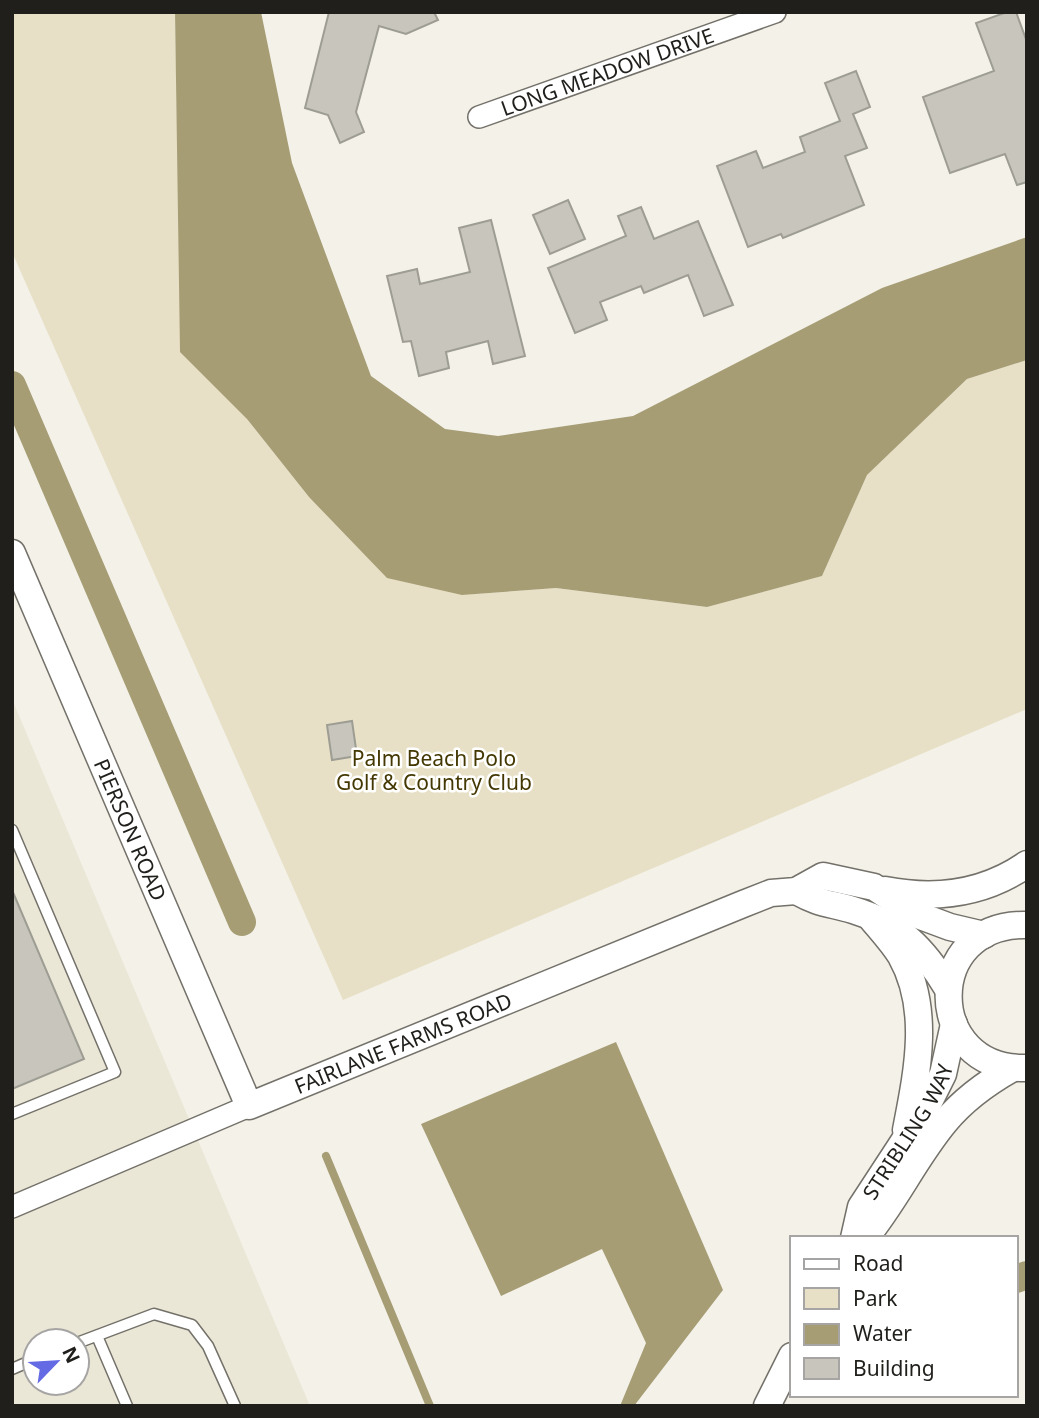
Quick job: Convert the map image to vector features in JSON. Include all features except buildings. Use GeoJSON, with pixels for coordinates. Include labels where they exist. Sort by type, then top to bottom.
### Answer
{"type":"FeatureCollection","features":[{"type":"Feature","properties":{"kind":"street","name":"LONG MEADOW DRIVE"},"geometry":{"type":"LineString","coordinates":[[479,117],[775,12]]}},
{"type":"Feature","properties":{"kind":"street","name":"PIERSON ROAD"},"geometry":{"type":"LineString","coordinates":[[12,553],[249,1106]]}},
{"type":"Feature","properties":{"kind":"street"},"geometry":{"type":"LineString","coordinates":[[874,887],[906,894],[953,894],[985,887],[1006,878],[1027,864]]}},
{"type":"Feature","properties":{"kind":"street","name":"FAIRLANE FARMS ROAD"},"geometry":{"type":"LineString","coordinates":[[12,1207],[249,1106],[743,904],[771,893],[796,891],[823,876],[874,887],[915,914],[950,927],[984,935]]}},
{"type":"Feature","properties":{"kind":"street"},"geometry":{"type":"LineString","coordinates":[[796,891],[814,902],[855,911],[888,925],[915,943],[931,960],[948,989]]}},
{"type":"Feature","properties":{"kind":"street"},"geometry":{"type":"LineString","coordinates":[[872,918],[901,956],[915,992],[919,1017],[917,1059],[904,1139]]}},
{"type":"Feature","properties":{"kind":"street"},"geometry":{"type":"LineString","coordinates":[[1020,1068],[996,1064],[980,1057],[967,1045],[950,1016],[948,989],[960,958],[977,939],[992,930],[1023,922]]}},
{"type":"Feature","properties":{"kind":"street","name":"STRIBLING WAY"},"geometry":{"type":"LineString","coordinates":[[854,1236],[861,1208],[927,1106],[943,1074],[954,1024]]}},
{"type":"Feature","properties":{"kind":"street","name":"STRIBLING WAY"},"geometry":{"type":"LineString","coordinates":[[867,1236],[945,1122],[988,1082],[1020,1068]]}},
{"type":"Feature","properties":{"kind":"street"},"geometry":{"type":"LineString","coordinates":[[767,1406],[790,1360]]}},
{"type":"Feature","properties":{"kind":"lane"},"geometry":{"type":"LineString","coordinates":[[12,830],[115,1072],[12,1114]]}},
{"type":"Feature","properties":{"kind":"lane"},"geometry":{"type":"LineString","coordinates":[[91,1338],[154,1314],[192,1325],[208,1346],[235,1406]]}},
{"type":"Feature","properties":{"kind":"lane"},"geometry":{"type":"LineString","coordinates":[[97,1336],[127,1406]]}},
{"type":"Feature","properties":{"kind":"shaded area"},"geometry":{"type":"Polygon","coordinates":[[[12,699],[310,1406],[12,1406],[12,699]]]}},
{"type":"Feature","properties":{"kind":"green space","name":"Palm Beach Polo Golf & Country Club"},"geometry":{"type":"Polygon","coordinates":[[[12,12],[175,12],[178,178],[247,419],[309,497],[462,595],[556,588],[707,607],[822,576],[867,475],[967,379],[1027,360],[1027,709],[343,1000],[12,252],[12,12]]]}},
{"type":"Feature","properties":{"kind":"water"},"geometry":{"type":"Polygon","coordinates":[[[175,12],[261,12],[292,163],[371,376],[445,429],[498,436],[633,416],[882,288],[1027,237],[1027,360],[967,379],[867,475],[822,576],[707,607],[556,588],[462,595],[387,578],[309,497],[247,419],[180,352],[175,12]]]}},
{"type":"Feature","properties":{"kind":"water"},"geometry":{"type":"Polygon","coordinates":[[[616,1042],[723,1290],[634,1406],[620,1406],[646,1343],[602,1249],[501,1296],[421,1124],[616,1042]]]}},
{"type":"Feature","properties":{"kind":"waterway"},"geometry":{"type":"LineString","coordinates":[[12,385],[242,922]]}},
{"type":"Feature","properties":{"kind":"waterway"},"geometry":{"type":"LineString","coordinates":[[326,1156],[430,1406]]}},
{"type":"Feature","properties":{"kind":"waterway"},"geometry":{"type":"LineString","coordinates":[[1018,1278],[1027,1275]]}}]}
